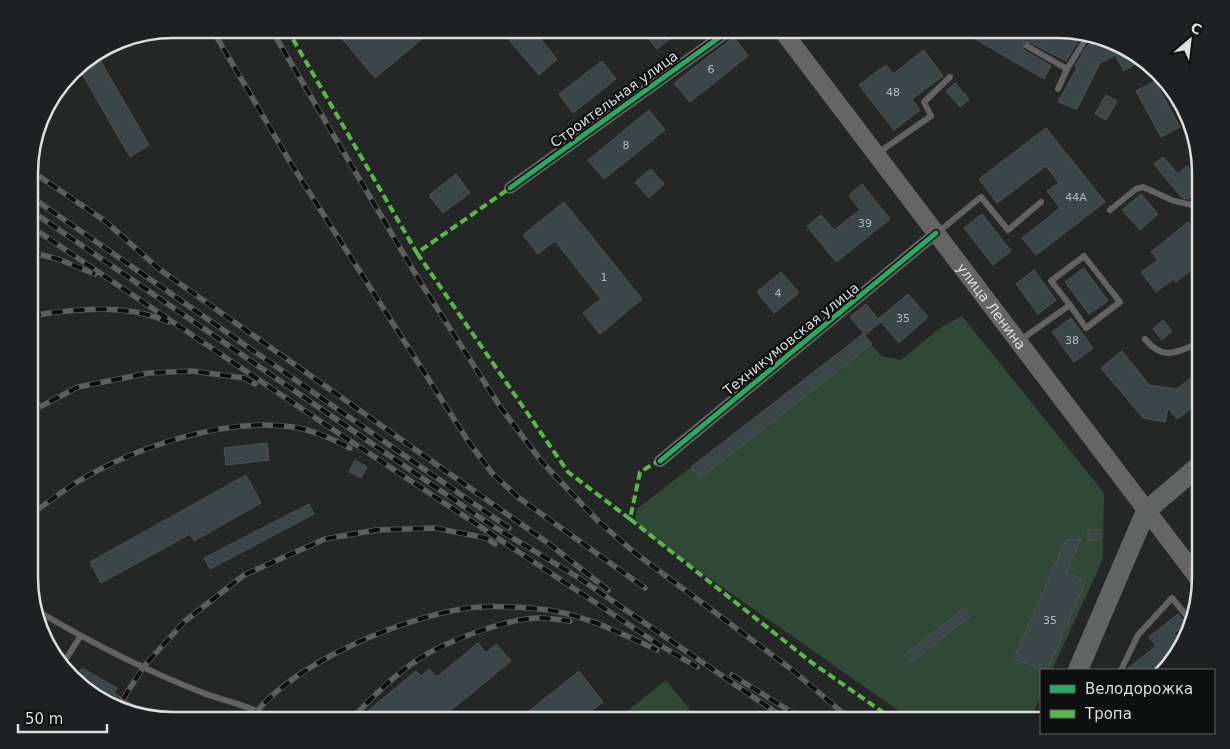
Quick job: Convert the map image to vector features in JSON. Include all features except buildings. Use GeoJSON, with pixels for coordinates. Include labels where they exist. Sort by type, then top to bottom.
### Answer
{"type":"FeatureCollection","features":[{"type":"Feature","properties":{"kind":"main road","name":"улица Ленина"},"geometry":{"type":"LineString","coordinates":[[788,38],[1192,570]]}},
{"type":"Feature","properties":{"kind":"main road"},"geometry":{"type":"LineString","coordinates":[[1078,669],[1146,511],[1192,472]]}},
{"type":"Feature","properties":{"kind":"street","name":"Строительная улица"},"geometry":{"type":"LineString","coordinates":[[510,188],[718,38]]}},
{"type":"Feature","properties":{"kind":"street","name":"Техникумовская улица"},"geometry":{"type":"LineString","coordinates":[[660,461],[936,233]]}},
{"type":"Feature","properties":{"kind":"lane"},"geometry":{"type":"LineString","coordinates":[[1058,89],[1067,69],[1085,41]]}},
{"type":"Feature","properties":{"kind":"lane"},"geometry":{"type":"LineString","coordinates":[[1027,46],[1067,69]]}},
{"type":"Feature","properties":{"kind":"lane"},"geometry":{"type":"LineString","coordinates":[[876,154],[931,116],[924,102],[950,77]]}},
{"type":"Feature","properties":{"kind":"lane"},"geometry":{"type":"LineString","coordinates":[[1110,210],[1136,189],[1143,188],[1174,201],[1192,205]]}},
{"type":"Feature","properties":{"kind":"lane"},"geometry":{"type":"LineString","coordinates":[[936,233],[981,197],[1008,230],[1041,202]]}},
{"type":"Feature","properties":{"kind":"lane"},"geometry":{"type":"LineString","coordinates":[[1084,256],[1120,302],[1086,328],[1070,305],[1052,281],[1084,256]]}},
{"type":"Feature","properties":{"kind":"lane"},"geometry":{"type":"LineString","coordinates":[[1018,342],[1070,305]]}},
{"type":"Feature","properties":{"kind":"lane"},"geometry":{"type":"LineString","coordinates":[[1145,338],[1153,348],[1161,353],[1174,353],[1192,346]]}},
{"type":"Feature","properties":{"kind":"lane"},"geometry":{"type":"LineString","coordinates":[[1121,669],[1138,635],[1172,598],[1187,616]]}},
{"type":"Feature","properties":{"kind":"lane"},"geometry":{"type":"LineString","coordinates":[[43,614],[80,637],[201,692],[260,712]]}},
{"type":"Feature","properties":{"kind":"lane"},"geometry":{"type":"LineString","coordinates":[[66,659],[80,637]]}},
{"type":"Feature","properties":{"kind":"green space"},"geometry":{"type":"Polygon","coordinates":[[[962,316],[1104,493],[1103,559],[1052,669],[1040,669],[1040,697],[1034,711],[899,711],[646,534],[635,520],[637,509],[863,334],[881,356],[901,360],[940,328],[962,316]]]}},
{"type":"Feature","properties":{"kind":"green space"},"geometry":{"type":"Polygon","coordinates":[[[666,680],[691,711],[627,711],[666,680]]]}},
{"type":"Feature","properties":{"kind":"railway"},"geometry":{"type":"LineString","coordinates":[[217,38],[290,162],[468,441],[492,473],[519,498],[645,588]]}},
{"type":"Feature","properties":{"kind":"railway"},"geometry":{"type":"LineString","coordinates":[[276,38],[419,280],[501,408],[542,462],[598,521],[635,553],[791,669],[841,711]]}},
{"type":"Feature","properties":{"kind":"railway"},"geometry":{"type":"LineString","coordinates":[[38,175],[105,221],[159,269],[548,543],[608,590]]}},
{"type":"Feature","properties":{"kind":"railway"},"geometry":{"type":"LineString","coordinates":[[38,202],[509,528]]}},
{"type":"Feature","properties":{"kind":"railway"},"geometry":{"type":"LineString","coordinates":[[38,215],[491,525],[576,576],[774,711]]}},
{"type":"Feature","properties":{"kind":"railway"},"geometry":{"type":"LineString","coordinates":[[38,231],[314,417],[658,644],[697,667]]}},
{"type":"Feature","properties":{"kind":"railway"},"geometry":{"type":"LineString","coordinates":[[38,254],[58,259],[95,274]]}},
{"type":"Feature","properties":{"kind":"railway"},"geometry":{"type":"LineString","coordinates":[[38,315],[100,309],[135,312],[168,322]]}},
{"type":"Feature","properties":{"kind":"railway"},"geometry":{"type":"LineString","coordinates":[[38,408],[78,387],[149,373],[192,371],[244,378],[255,384]]}},
{"type":"Feature","properties":{"kind":"railway"},"geometry":{"type":"LineString","coordinates":[[38,509],[77,482],[126,457],[181,438],[210,431],[238,426],[266,425],[293,427],[322,435],[350,448]]}},
{"type":"Feature","properties":{"kind":"railway"},"geometry":{"type":"LineString","coordinates":[[123,699],[144,666],[185,621],[244,575],[325,539],[376,530],[435,528],[486,538],[495,544]]}},
{"type":"Feature","properties":{"kind":"railway"},"geometry":{"type":"LineString","coordinates":[[257,712],[291,680],[348,647],[411,622],[441,613],[468,608],[504,607],[555,611],[585,619],[657,650]]}},
{"type":"Feature","properties":{"kind":"railway"},"geometry":{"type":"LineString","coordinates":[[359,712],[396,676],[413,663],[456,640],[492,627],[526,619],[540,618],[570,621]]}},
{"type":"Feature","properties":{"kind":"railway"},"geometry":{"type":"LineString","coordinates":[[732,675],[790,711]]}},
{"type":"Feature","properties":{"kind":"marked path"},"geometry":{"type":"LineString","coordinates":[[292,38],[417,253],[510,188]]}},
{"type":"Feature","properties":{"kind":"marked path"},"geometry":{"type":"LineString","coordinates":[[417,253],[568,472],[630,519],[640,472],[662,459]]}},
{"type":"Feature","properties":{"kind":"marked path"},"geometry":{"type":"LineString","coordinates":[[630,519],[811,662],[881,711]]}},
{"type":"Feature","properties":{"kind":"cycle path"},"geometry":{"type":"LineString","coordinates":[[510,188],[718,38]]}},
{"type":"Feature","properties":{"kind":"cycle path"},"geometry":{"type":"LineString","coordinates":[[660,461],[936,233]]}}]}
